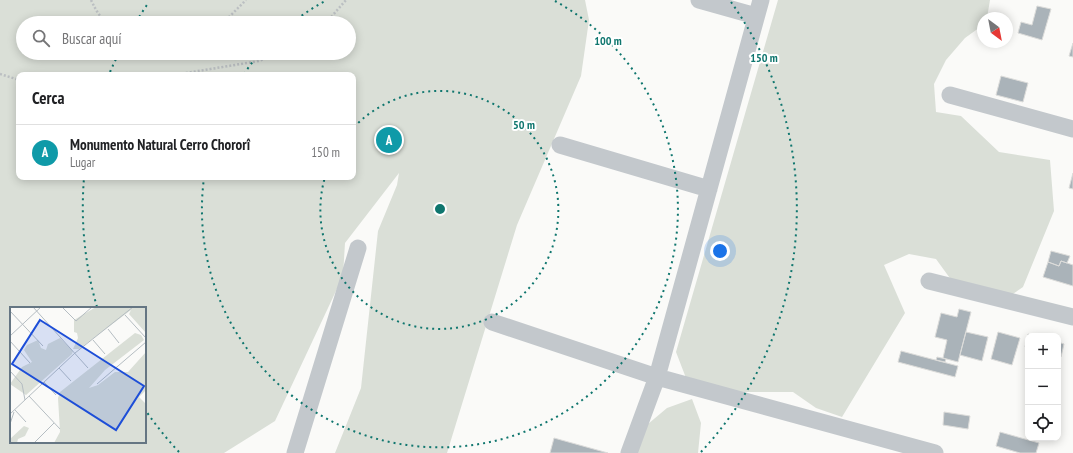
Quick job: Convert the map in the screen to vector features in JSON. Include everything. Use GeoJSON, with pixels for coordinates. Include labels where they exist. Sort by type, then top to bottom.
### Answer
{"type":"FeatureCollection","features":[{"type":"Feature","properties":{"kind":"street"},"geometry":{"type":"LineString","coordinates":[[629,453],[657,377],[759,8],[699,0]]}},
{"type":"Feature","properties":{"kind":"street"},"geometry":{"type":"LineString","coordinates":[[950,95],[1073,129]]}},
{"type":"Feature","properties":{"kind":"street"},"geometry":{"type":"LineString","coordinates":[[560,145],[709,189]]}},
{"type":"Feature","properties":{"kind":"street"},"geometry":{"type":"LineString","coordinates":[[295,453],[358,248]]}},
{"type":"Feature","properties":{"kind":"street"},"geometry":{"type":"LineString","coordinates":[[928,281],[1073,317]]}},
{"type":"Feature","properties":{"kind":"street"},"geometry":{"type":"LineString","coordinates":[[492,322],[657,377],[935,453]]}},
{"type":"Feature","properties":{"kind":"path"},"geometry":{"type":"LineString","coordinates":[[91,0],[96,12],[100,16]]}},
{"type":"Feature","properties":{"kind":"path"},"geometry":{"type":"LineString","coordinates":[[230,16],[246,0]]}},
{"type":"Feature","properties":{"kind":"path"},"geometry":{"type":"LineString","coordinates":[[332,16],[346,0]]}},
{"type":"Feature","properties":{"kind":"path"},"geometry":{"type":"LineString","coordinates":[[192,72],[261,60]]}},
{"type":"Feature","properties":{"kind":"path"},"geometry":{"type":"LineString","coordinates":[[0,74],[16,80]]}},
{"type":"Feature","properties":{"kind":"shaded area"},"geometry":{"type":"Polygon","coordinates":[[[0,0],[585,0],[589,20],[581,76],[517,225],[447,453],[335,453],[361,388],[378,231],[397,185],[399,173],[345,243],[343,276],[275,421],[224,453],[0,453],[0,0]]]}},
{"type":"Feature","properties":{"kind":"shaded area"},"geometry":{"type":"Polygon","coordinates":[[[778,0],[990,0],[988,12],[977,12],[977,29],[965,38],[946,60],[934,84],[936,112],[961,116],[999,152],[1050,160],[1054,211],[1023,287],[1001,302],[952,281],[936,259],[909,254],[884,265],[905,313],[842,417],[816,408],[793,392],[738,392],[686,378],[676,352],[778,0]]]}},
{"type":"Feature","properties":{"kind":"shaded area"},"geometry":{"type":"Polygon","coordinates":[[[692,399],[701,423],[698,453],[637,453],[648,424],[667,408],[692,399]]]}},
{"type":"Feature","properties":{"kind":"building"},"geometry":{"type":"Polygon","coordinates":[[[1037,6],[1051,9],[1042,40],[1018,33],[1021,22],[1032,25],[1037,6]]]}},
{"type":"Feature","properties":{"kind":"building"},"geometry":{"type":"Polygon","coordinates":[[[1073,43],[1073,57],[1069,56],[1073,43]]]}},
{"type":"Feature","properties":{"kind":"building"},"geometry":{"type":"Polygon","coordinates":[[[1001,76],[1028,83],[1023,102],[996,95],[1001,76]]]}},
{"type":"Feature","properties":{"kind":"building"},"geometry":{"type":"Polygon","coordinates":[[[1073,173],[1073,189],[1069,188],[1073,173]]]}},
{"type":"Feature","properties":{"kind":"building"},"geometry":{"type":"Polygon","coordinates":[[[1051,251],[1070,256],[1067,263],[1061,261],[1059,266],[1048,262],[1051,251]]]}},
{"type":"Feature","properties":{"kind":"building"},"geometry":{"type":"Polygon","coordinates":[[[1061,261],[1073,265],[1073,286],[1043,277],[1048,262],[1059,266],[1061,261]]]}},
{"type":"Feature","properties":{"kind":"building"},"geometry":{"type":"Polygon","coordinates":[[[959,309],[971,312],[958,362],[943,358],[947,340],[935,337],[941,313],[957,317],[959,309]]]}},
{"type":"Feature","properties":{"kind":"building"},"geometry":{"type":"Polygon","coordinates":[[[966,332],[988,337],[982,361],[960,355],[966,332]]]}},
{"type":"Feature","properties":{"kind":"building"},"geometry":{"type":"Polygon","coordinates":[[[998,332],[1020,338],[1012,365],[991,359],[998,332]]]}},
{"type":"Feature","properties":{"kind":"building"},"geometry":{"type":"Polygon","coordinates":[[[1061,343],[1064,344],[1061,357],[1061,343]]]}},
{"type":"Feature","properties":{"kind":"building"},"geometry":{"type":"Polygon","coordinates":[[[901,351],[958,366],[955,377],[898,362],[901,351]]]}},
{"type":"Feature","properties":{"kind":"building"},"geometry":{"type":"Polygon","coordinates":[[[937,357],[946,359],[945,362],[936,360],[937,357]]]}},
{"type":"Feature","properties":{"kind":"building"},"geometry":{"type":"Polygon","coordinates":[[[944,412],[970,416],[968,429],[943,425],[944,412]]]}},
{"type":"Feature","properties":{"kind":"building"},"geometry":{"type":"Polygon","coordinates":[[[1000,432],[1025,439],[1025,441],[1039,443],[1036,453],[1020,453],[996,446],[1000,432]]]}},
{"type":"Feature","properties":{"kind":"building"},"geometry":{"type":"Polygon","coordinates":[[[554,438],[608,453],[550,453],[554,438]]]}},
{"type":"Feature","properties":{"kind":"place","name":"Monumento Natural Cerro Chororî"},"geometry":{"type":"Point","coordinates":[389,140]}}]}
